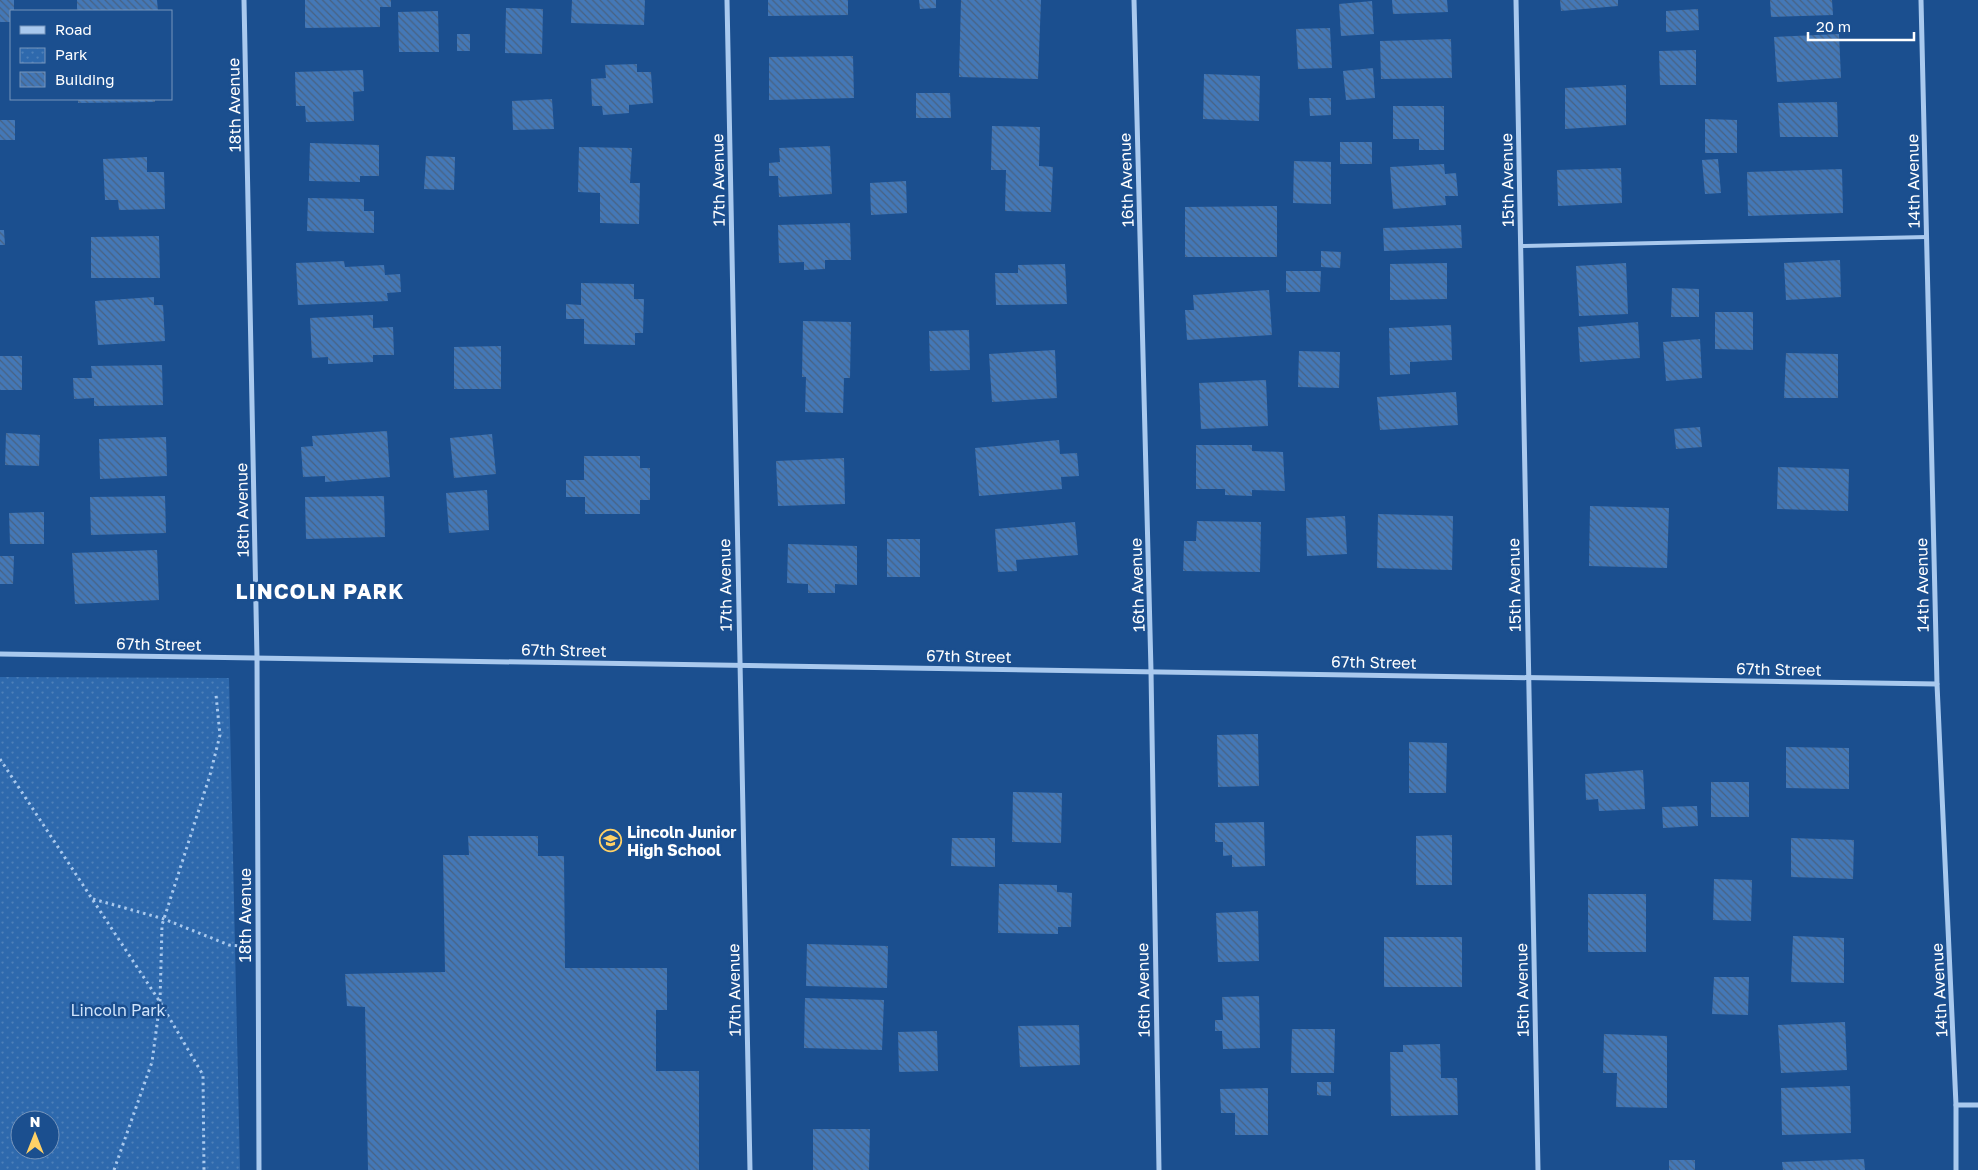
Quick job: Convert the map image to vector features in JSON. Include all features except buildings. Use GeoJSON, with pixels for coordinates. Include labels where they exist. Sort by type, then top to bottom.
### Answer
{"type":"FeatureCollection","features":[{"type":"Feature","properties":{"kind":"street","name":"18th Avenue"},"geometry":{"type":"LineString","coordinates":[[244,0],[257,658],[259,1170]]}},
{"type":"Feature","properties":{"kind":"street","name":"17th Avenue"},"geometry":{"type":"LineString","coordinates":[[727,0],[750,1170]]}},
{"type":"Feature","properties":{"kind":"street","name":"16th Avenue"},"geometry":{"type":"LineString","coordinates":[[1134,0],[1151,671],[1159,1170]]}},
{"type":"Feature","properties":{"kind":"street","name":"15th Avenue"},"geometry":{"type":"LineString","coordinates":[[1516,0],[1538,1170]]}},
{"type":"Feature","properties":{"kind":"street","name":"14th Avenue"},"geometry":{"type":"LineString","coordinates":[[1922,0],[1937,684],[1956,1105],[1956,1170]]}},
{"type":"Feature","properties":{"kind":"street","name":"67th Street"},"geometry":{"type":"LineString","coordinates":[[0,654],[1937,684]]}},
{"type":"Feature","properties":{"kind":"street"},"geometry":{"type":"LineString","coordinates":[[1956,1105],[1978,1105]]}},
{"type":"Feature","properties":{"kind":"lane"},"geometry":{"type":"LineString","coordinates":[[1521,246],[1927,237]]}},
{"type":"Feature","properties":{"kind":"path"},"geometry":{"type":"LineString","coordinates":[[114,1170],[152,1062],[160,1002],[162,926],[210,775],[220,735],[216,695]]}},
{"type":"Feature","properties":{"kind":"path"},"geometry":{"type":"LineString","coordinates":[[0,759],[160,1002],[203,1075],[204,1170]]}},
{"type":"Feature","properties":{"kind":"path"},"geometry":{"type":"LineString","coordinates":[[92,899],[164,919],[229,945],[258,948]]}},
{"type":"Feature","properties":{"kind":"green space","name":"Lincoln Park"},"geometry":{"type":"Polygon","coordinates":[[[0,677],[229,678],[240,1170],[0,1170],[0,677]]]}},
{"type":"Feature","properties":{"kind":"place","name":"Lincoln Junior High School"},"geometry":{"type":"Point","coordinates":[611,841]}},
{"type":"Feature","properties":{"kind":"district","name":"LINCOLN PARK"},"geometry":{"type":"Point","coordinates":[320,592]}}]}
